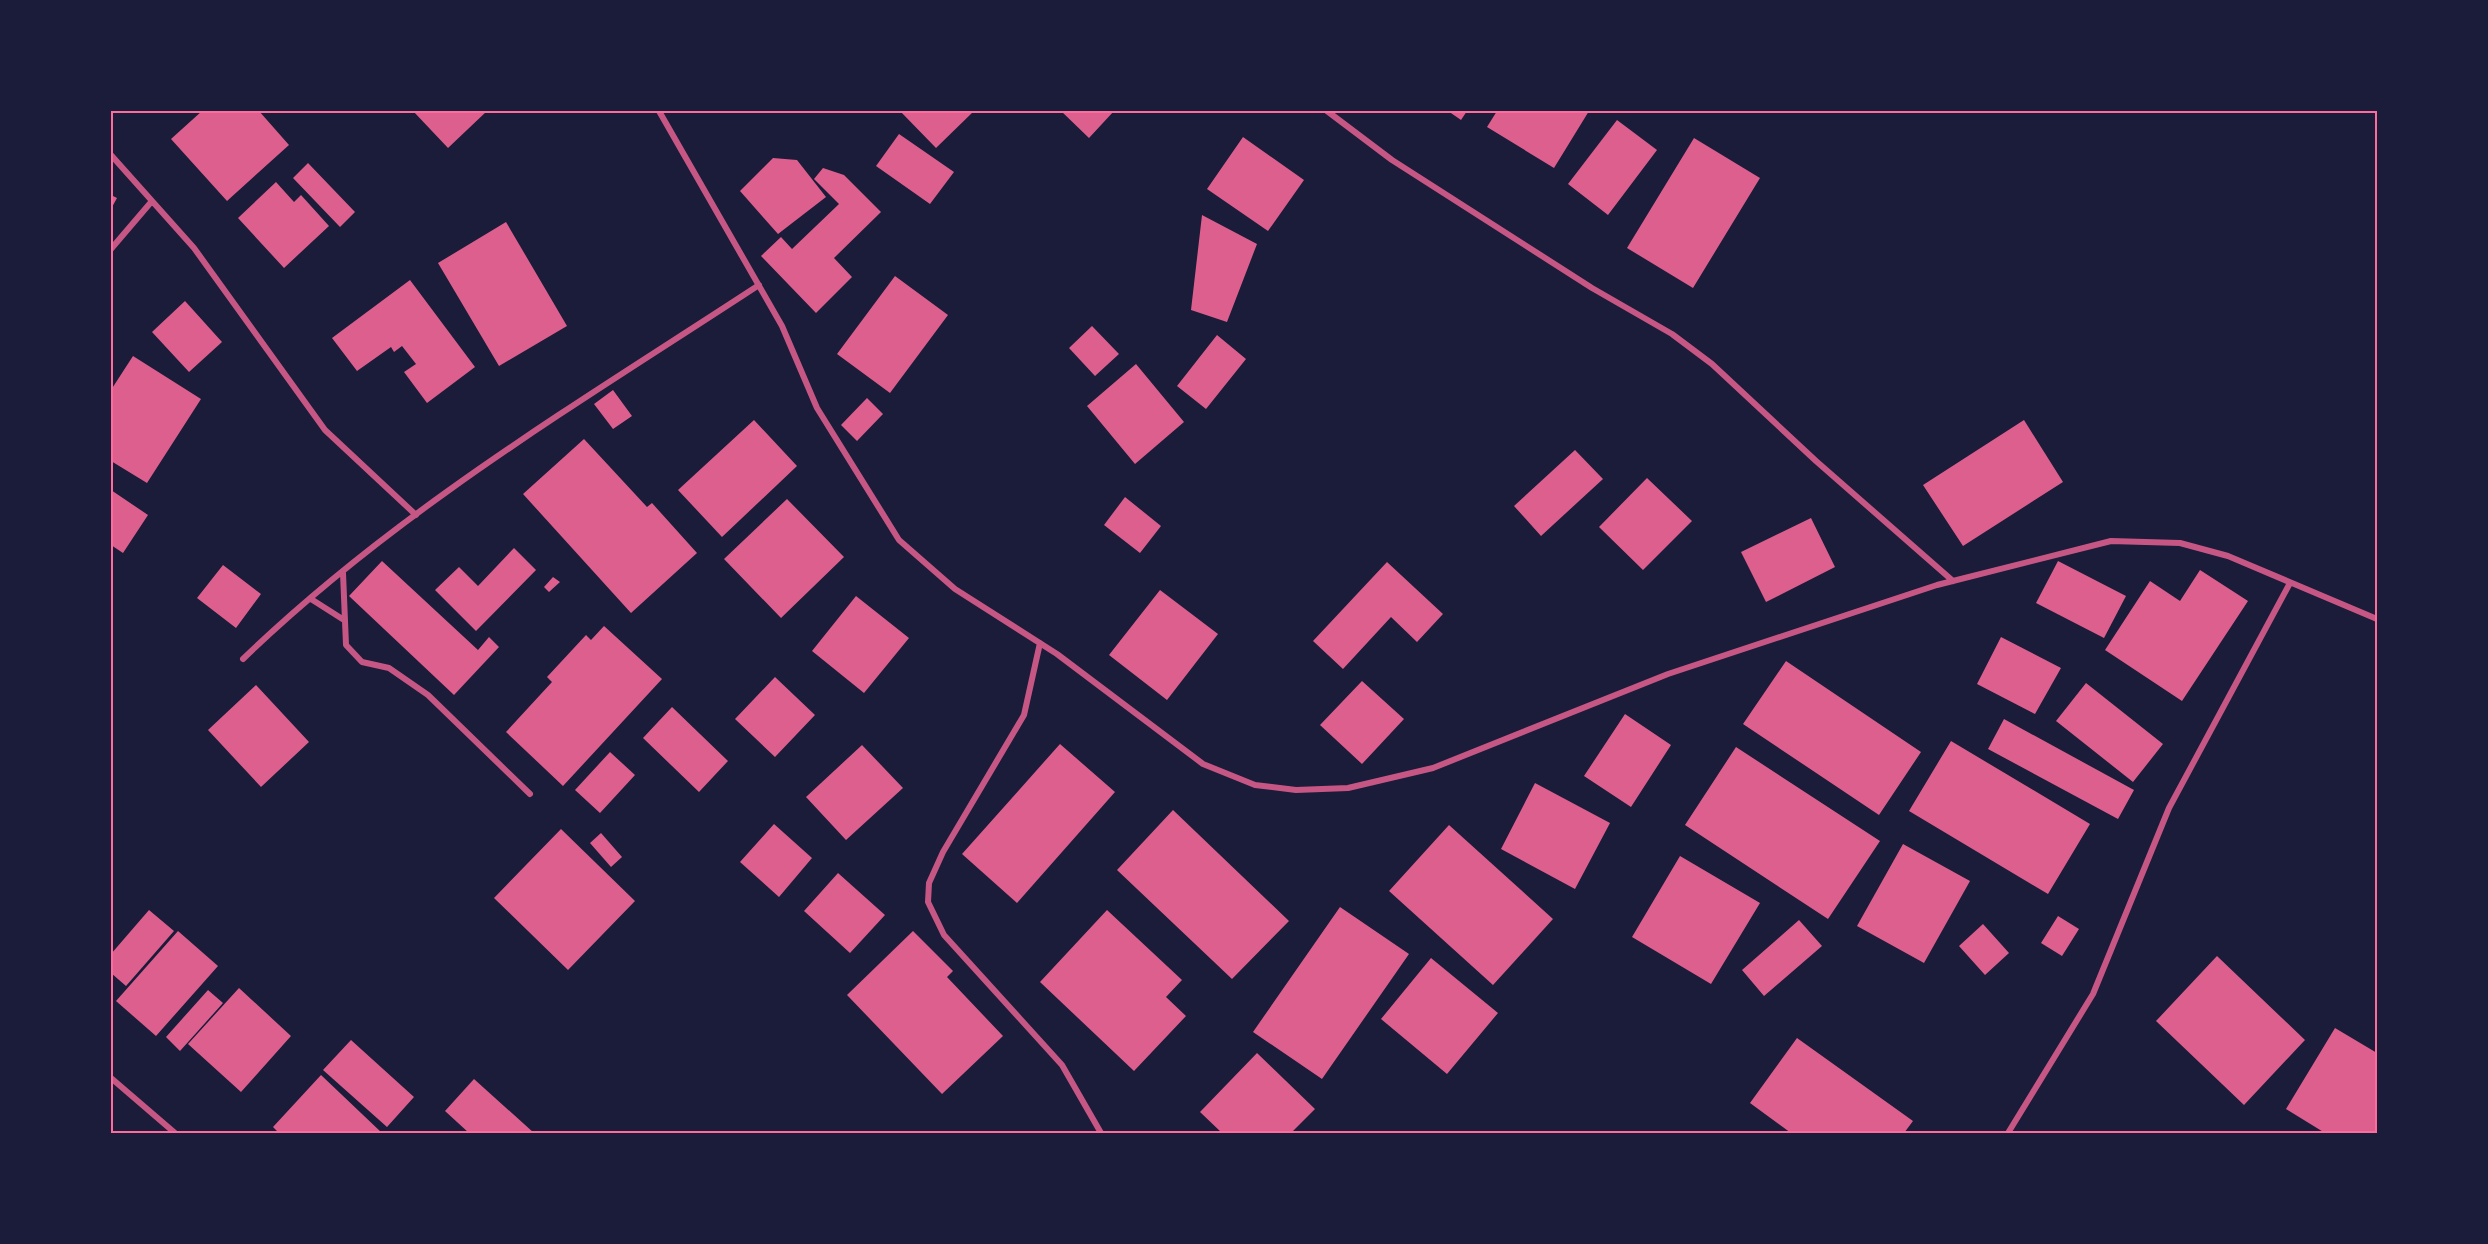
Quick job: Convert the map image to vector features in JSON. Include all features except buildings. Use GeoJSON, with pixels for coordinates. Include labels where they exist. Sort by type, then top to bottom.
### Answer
{"type":"FeatureCollection","features":[{"type":"Feature","properties":{"kind":"street"},"geometry":{"type":"LineString","coordinates":[[659,111],[783,326],[817,408],[899,540],[955,589],[1040,643],[1203,764],[1255,785],[1296,790],[1348,788],[1433,768],[1668,674],[1953,581],[2111,541],[2180,543],[2228,556],[2377,619]]}},
{"type":"Feature","properties":{"kind":"street"},"geometry":{"type":"LineString","coordinates":[[1327,111],[1392,160],[1592,288],[1672,334],[1712,364],[1816,461],[1953,581]]}},
{"type":"Feature","properties":{"kind":"street"},"geometry":{"type":"LineString","coordinates":[[111,155],[194,248],[325,430],[416,515]]}},
{"type":"Feature","properties":{"kind":"street"},"geometry":{"type":"LineString","coordinates":[[111,249],[152,201]]}},
{"type":"Feature","properties":{"kind":"street"},"geometry":{"type":"LineString","coordinates":[[243,659],[283,621],[460,480],[759,285]]}},
{"type":"Feature","properties":{"kind":"street"},"geometry":{"type":"LineString","coordinates":[[343,573],[346,645],[362,662],[389,668],[428,695],[531,794]]}},
{"type":"Feature","properties":{"kind":"street"},"geometry":{"type":"LineString","coordinates":[[2008,1133],[2092,994],[2169,808],[2290,583]]}},
{"type":"Feature","properties":{"kind":"street"},"geometry":{"type":"LineString","coordinates":[[311,599],[344,620]]}},
{"type":"Feature","properties":{"kind":"street"},"geometry":{"type":"LineString","coordinates":[[1040,643],[1024,716],[943,852],[929,883],[928,902],[944,935],[1062,1065],[1101,1133]]}},
{"type":"Feature","properties":{"kind":"street"},"geometry":{"type":"LineString","coordinates":[[111,1078],[175,1133]]}}]}
